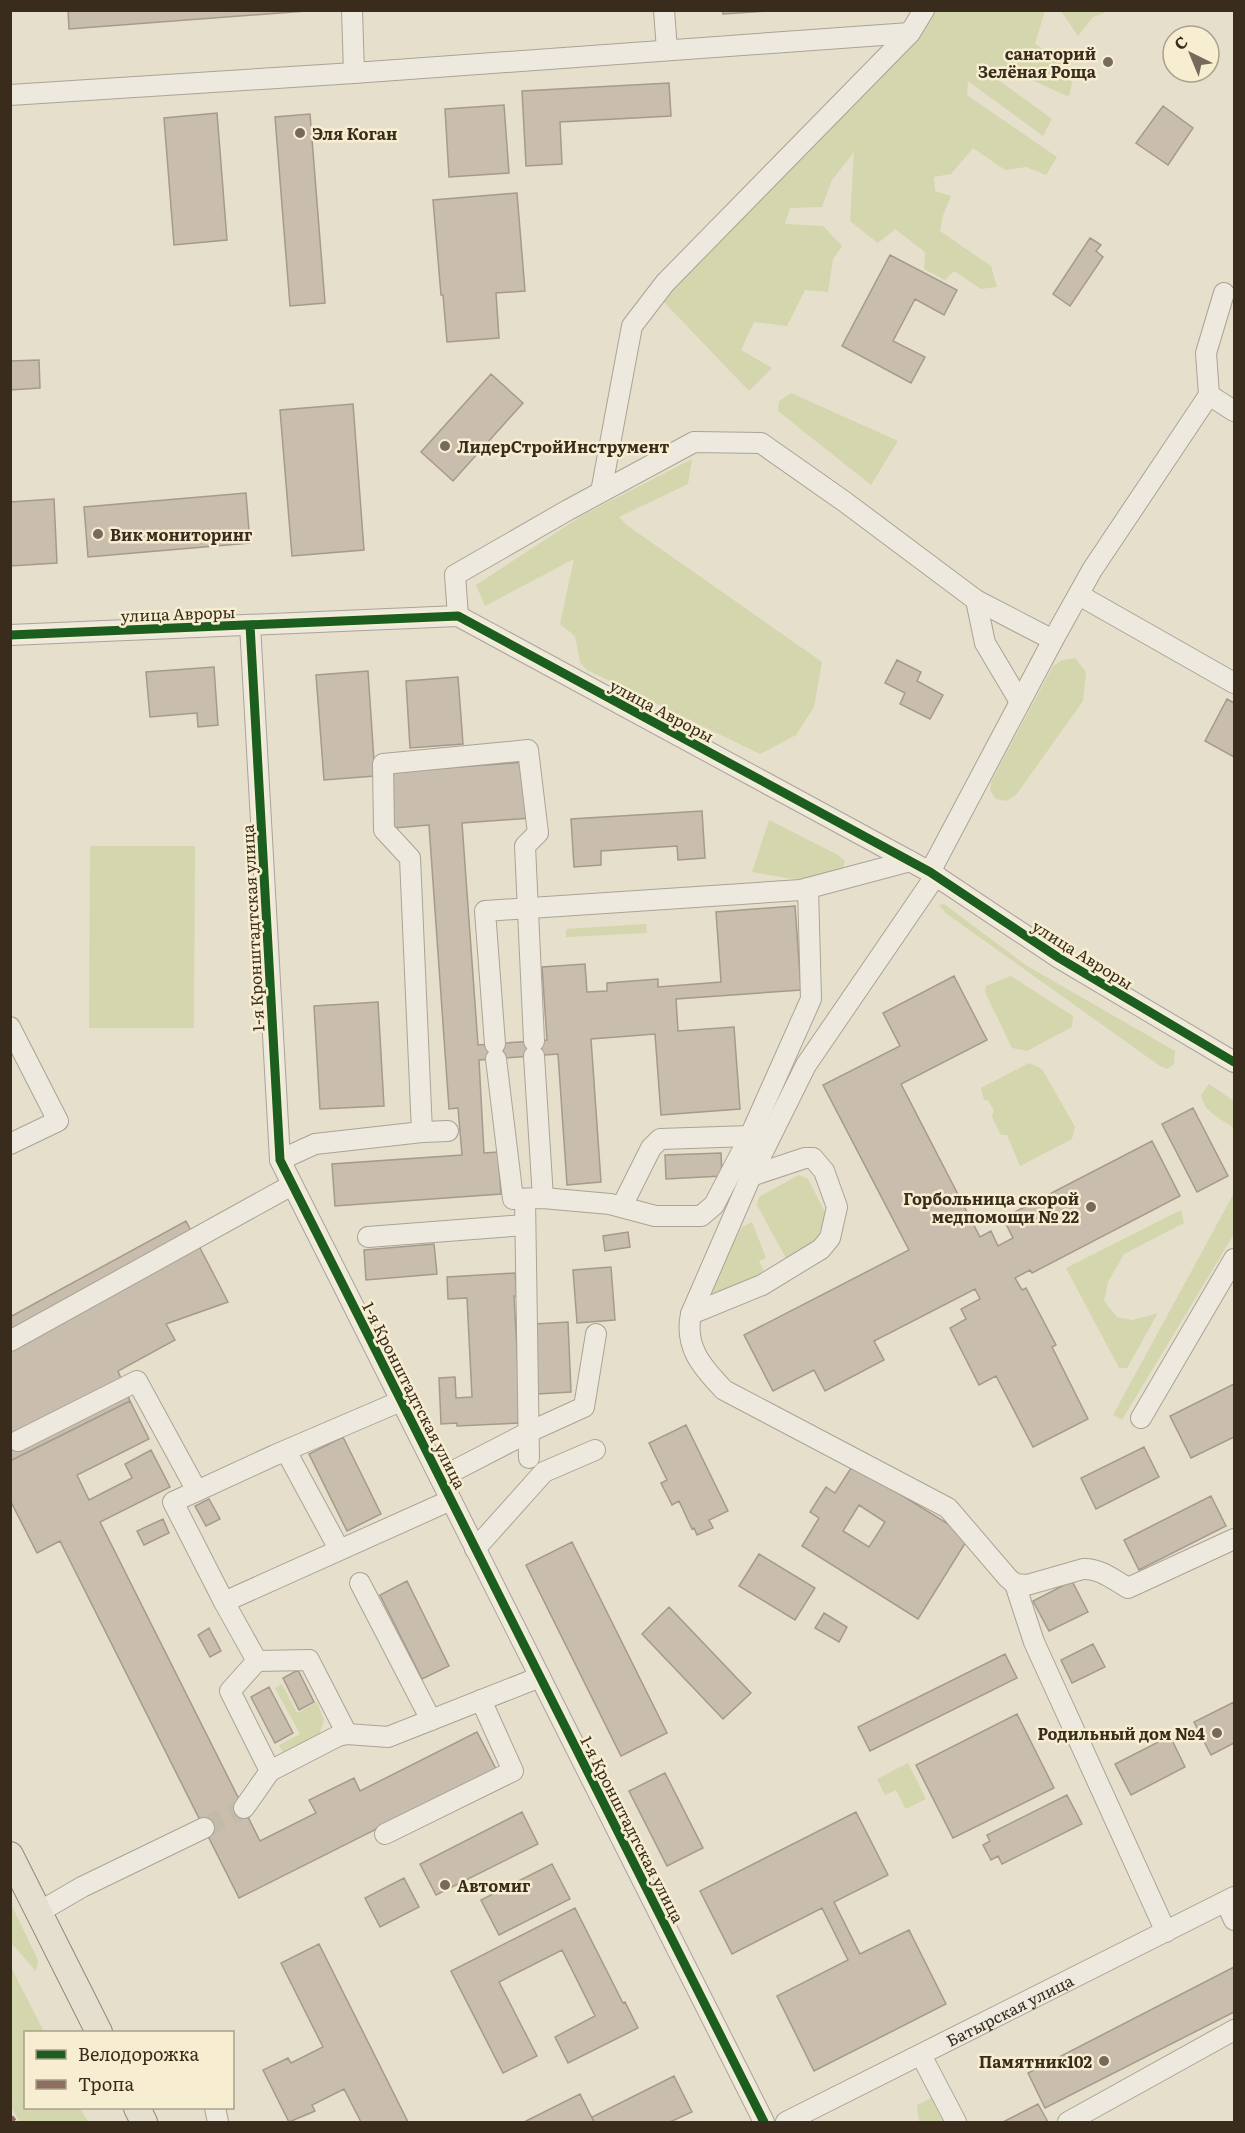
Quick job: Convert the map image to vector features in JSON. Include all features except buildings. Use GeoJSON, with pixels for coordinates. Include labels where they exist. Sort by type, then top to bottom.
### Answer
{"type":"FeatureCollection","features":[{"type":"Feature","properties":{"kind":"main road"},"geometry":{"type":"LineString","coordinates":[[10,1854],[98,2031]]}},
{"type":"Feature","properties":{"kind":"street"},"geometry":{"type":"LineString","coordinates":[[352,10],[354,73]]}},
{"type":"Feature","properties":{"kind":"street"},"geometry":{"type":"LineString","coordinates":[[664,10],[666,51]]}},
{"type":"Feature","properties":{"kind":"street"},"geometry":{"type":"LineString","coordinates":[[601,492],[632,326],[665,283],[910,33],[924,10]]}},
{"type":"Feature","properties":{"kind":"street"},"geometry":{"type":"LineString","coordinates":[[10,95],[910,33]]}},
{"type":"Feature","properties":{"kind":"street"},"geometry":{"type":"LineString","coordinates":[[1166,1932],[1034,1642],[1015,1584],[948,1508],[724,1390],[705,1370],[693,1348],[688,1329],[691,1314],[752,1176],[806,1065],[933,874],[1020,702],[1092,570],[1209,395],[1206,353],[1224,293]]}},
{"type":"Feature","properties":{"kind":"street"},"geometry":{"type":"LineString","coordinates":[[1209,395],[1234,411]]}},
{"type":"Feature","properties":{"kind":"street"},"geometry":{"type":"LineString","coordinates":[[458,616],[455,575],[694,442],[760,442],[976,600],[1053,640]]}},
{"type":"Feature","properties":{"kind":"street"},"geometry":{"type":"LineString","coordinates":[[1079,595],[1234,683]]}},
{"type":"Feature","properties":{"kind":"street"},"geometry":{"type":"LineString","coordinates":[[976,600],[984,644],[1020,702]]}},
{"type":"Feature","properties":{"kind":"street","name":"улица Авроры"},"geometry":{"type":"LineString","coordinates":[[10,635],[458,616],[933,874],[1059,958],[1234,1062]]}},
{"type":"Feature","properties":{"kind":"street","name":"1-я Кронштадтская улица"},"geometry":{"type":"LineString","coordinates":[[250,625],[280,1161],[764,2122]]}},
{"type":"Feature","properties":{"kind":"street"},"geometry":{"type":"LineString","coordinates":[[422,1132],[410,858],[384,830],[383,764],[528,750],[538,833],[525,846],[534,1048],[534,1199],[525,1225],[530,1458]]}},
{"type":"Feature","properties":{"kind":"street"},"geometry":{"type":"LineString","coordinates":[[808,888],[811,999],[750,1136],[714,1205],[701,1216],[655,1216],[622,1206],[513,1199],[495,1051],[485,911],[808,888],[910,861]]}},
{"type":"Feature","properties":{"kind":"street"},"geometry":{"type":"LineString","coordinates":[[10,1027],[58,1120],[10,1144]]}},
{"type":"Feature","properties":{"kind":"street"},"geometry":{"type":"LineString","coordinates":[[280,1161],[315,1143],[448,1131]]}},
{"type":"Feature","properties":{"kind":"street"},"geometry":{"type":"LineString","coordinates":[[622,1206],[651,1148],[660,1139],[750,1136]]}},
{"type":"Feature","properties":{"kind":"street"},"geometry":{"type":"LineString","coordinates":[[691,1314],[762,1285],[820,1249],[830,1238],[837,1207],[824,1171],[813,1158],[805,1158],[752,1176]]}},
{"type":"Feature","properties":{"kind":"street"},"geometry":{"type":"LineString","coordinates":[[10,1341],[292,1185]]}},
{"type":"Feature","properties":{"kind":"street"},"geometry":{"type":"LineString","coordinates":[[368,1237],[525,1225]]}},
{"type":"Feature","properties":{"kind":"street"},"geometry":{"type":"LineString","coordinates":[[1141,1418],[1234,1259]]}},
{"type":"Feature","properties":{"kind":"street"},"geometry":{"type":"LineString","coordinates":[[440,1478],[529,1432],[584,1407],[596,1334]]}},
{"type":"Feature","properties":{"kind":"street"},"geometry":{"type":"LineString","coordinates":[[18,1441],[137,1381],[197,1491]]}},
{"type":"Feature","properties":{"kind":"street"},"geometry":{"type":"LineString","coordinates":[[257,1661],[173,1502],[401,1401]]}},
{"type":"Feature","properties":{"kind":"street"},"geometry":{"type":"LineString","coordinates":[[475,1549],[544,1473],[596,1450]]}},
{"type":"Feature","properties":{"kind":"street"},"geometry":{"type":"LineString","coordinates":[[286,1451],[339,1549]]}},
{"type":"Feature","properties":{"kind":"street"},"geometry":{"type":"LineString","coordinates":[[224,1602],[451,1500]]}},
{"type":"Feature","properties":{"kind":"street"},"geometry":{"type":"LineString","coordinates":[[1015,1584],[1028,1585],[1083,1569],[1091,1569],[1099,1570],[1128,1588],[1234,1539]]}},
{"type":"Feature","properties":{"kind":"street"},"geometry":{"type":"LineString","coordinates":[[360,1582],[431,1720]]}},
{"type":"Feature","properties":{"kind":"street"},"geometry":{"type":"LineString","coordinates":[[270,1771],[230,1691],[257,1661],[309,1660],[347,1734]]}},
{"type":"Feature","properties":{"kind":"street"},"geometry":{"type":"LineString","coordinates":[[244,1808],[270,1771],[338,1736],[347,1734],[388,1737],[540,1677]]}},
{"type":"Feature","properties":{"kind":"street"},"geometry":{"type":"LineString","coordinates":[[385,1834],[513,1771],[481,1700]]}},
{"type":"Feature","properties":{"kind":"street"},"geometry":{"type":"LineString","coordinates":[[39,1912],[82,1887],[204,1828]]}},
{"type":"Feature","properties":{"kind":"street"},"geometry":{"type":"LineString","coordinates":[[1230,1900],[1234,1920]]}},
{"type":"Feature","properties":{"kind":"street","name":"Батырская улица"},"geometry":{"type":"LineString","coordinates":[[786,2122],[820,2115],[921,2055],[1230,1900]]}},
{"type":"Feature","properties":{"kind":"street"},"geometry":{"type":"LineString","coordinates":[[1068,2122],[1234,2030]]}},
{"type":"Feature","properties":{"kind":"street"},"geometry":{"type":"LineString","coordinates":[[921,2055],[956,2122]]}},
{"type":"Feature","properties":{"kind":"green space"},"geometry":{"type":"Polygon","coordinates":[[[935,11],[1045,11],[1035,44],[1075,68],[1069,97],[1008,69],[1000,81],[1052,119],[1043,136],[968,81],[967,95],[1057,157],[1046,175],[1026,167],[1005,170],[973,148],[951,174],[934,177],[935,191],[951,196],[943,215],[940,231],[991,266],[997,287],[981,289],[954,271],[945,280],[924,269],[925,252],[895,229],[878,243],[850,221],[854,152],[832,180],[822,207],[790,208],[785,224],[823,226],[842,246],[833,259],[828,292],[805,290],[787,326],[754,322],[741,350],[772,368],[749,391],[661,299],[916,39],[935,11]]]}},
{"type":"Feature","properties":{"kind":"green space"},"geometry":{"type":"Polygon","coordinates":[[[1061,11],[1109,11],[1093,17],[1078,36],[1061,11]]]}},
{"type":"Feature","properties":{"kind":"green space"},"geometry":{"type":"Polygon","coordinates":[[[791,393],[898,441],[871,485],[778,411],[779,401],[791,393]]]}},
{"type":"Feature","properties":{"kind":"green space"},"geometry":{"type":"Polygon","coordinates":[[[692,459],[688,484],[619,517],[628,526],[822,662],[814,707],[796,735],[760,754],[587,670],[580,662],[575,636],[560,624],[574,559],[485,606],[476,585],[583,515],[692,459]]]}},
{"type":"Feature","properties":{"kind":"green space"},"geometry":{"type":"Polygon","coordinates":[[[1075,658],[1086,672],[1083,701],[1016,795],[1006,801],[996,799],[990,790],[991,782],[1053,666],[1062,660],[1075,658]]]}},
{"type":"Feature","properties":{"kind":"green space"},"geometry":{"type":"Polygon","coordinates":[[[769,820],[838,855],[845,861],[843,868],[831,874],[809,879],[752,872],[769,820]]]}},
{"type":"Feature","properties":{"kind":"green space"},"geometry":{"type":"Polygon","coordinates":[[[90,846],[195,846],[194,1028],[89,1028],[90,846]]]}},
{"type":"Feature","properties":{"kind":"green space"},"geometry":{"type":"Polygon","coordinates":[[[944,904],[1027,966],[1175,1051],[1174,1064],[1167,1069],[1160,1066],[947,914],[939,905],[944,904]]]}},
{"type":"Feature","properties":{"kind":"green space"},"geometry":{"type":"Polygon","coordinates":[[[646,924],[647,933],[566,937],[566,929],[646,924]]]}},
{"type":"Feature","properties":{"kind":"green space"},"geometry":{"type":"Polygon","coordinates":[[[1011,976],[1073,1016],[1072,1027],[1027,1051],[1012,1048],[985,992],[986,986],[1011,976]]]}},
{"type":"Feature","properties":{"kind":"green space"},"geometry":{"type":"Polygon","coordinates":[[[1029,1063],[1042,1069],[1075,1127],[1072,1139],[1020,1166],[1007,1135],[1001,1135],[992,1117],[994,1111],[988,1100],[984,1100],[981,1088],[1029,1063]]]}},
{"type":"Feature","properties":{"kind":"green space"},"geometry":{"type":"Polygon","coordinates":[[[1209,1084],[1234,1101],[1234,1128],[1214,1114],[1202,1101],[1201,1095],[1209,1084]]]}},
{"type":"Feature","properties":{"kind":"green space"},"geometry":{"type":"Polygon","coordinates":[[[799,1175],[808,1179],[826,1214],[815,1245],[787,1260],[757,1205],[759,1197],[799,1175]]]}},
{"type":"Feature","properties":{"kind":"green space"},"geometry":{"type":"Polygon","coordinates":[[[1234,1193],[1234,1234],[1122,1420],[1113,1415],[1234,1193]]]}},
{"type":"Feature","properties":{"kind":"green space"},"geometry":{"type":"Polygon","coordinates":[[[1181,1210],[1184,1223],[1124,1254],[1108,1282],[1104,1301],[1117,1317],[1133,1320],[1158,1313],[1127,1368],[1119,1368],[1066,1268],[1181,1210]]]}},
{"type":"Feature","properties":{"kind":"green space"},"geometry":{"type":"Polygon","coordinates":[[[752,1222],[766,1258],[759,1261],[764,1271],[718,1297],[713,1293],[709,1284],[742,1227],[752,1222]]]}},
{"type":"Feature","properties":{"kind":"green space"},"geometry":{"type":"Polygon","coordinates":[[[282,1684],[297,1713],[317,1702],[324,1720],[318,1739],[285,1756],[279,1745],[300,1734],[275,1688],[282,1684]]]}},
{"type":"Feature","properties":{"kind":"green space"},"geometry":{"type":"Polygon","coordinates":[[[908,1763],[926,1799],[906,1809],[896,1790],[885,1795],[877,1779],[908,1763]]]}},
{"type":"Feature","properties":{"kind":"green space"},"geometry":{"type":"Polygon","coordinates":[[[11,1904],[38,1960],[36,1971],[11,1943],[11,1904]]]}},
{"type":"Feature","properties":{"kind":"green space"},"geometry":{"type":"Polygon","coordinates":[[[11,1967],[43,2031],[24,2031],[24,2109],[81,2109],[88,2122],[20,2122],[11,2107],[11,1967]]]}},
{"type":"Feature","properties":{"kind":"green space"},"geometry":{"type":"Polygon","coordinates":[[[931,2098],[943,2122],[919,2122],[917,2105],[931,2098]]]}},
{"type":"Feature","properties":{"kind":"tunnel"},"geometry":{"type":"LineString","coordinates":[[204,1828],[244,1808]]}},
{"type":"Feature","properties":{"kind":"marked path"},"geometry":{"type":"LineString","coordinates":[[10,2118],[13,2122]]}},
{"type":"Feature","properties":{"kind":"cycle path"},"geometry":{"type":"LineString","coordinates":[[10,635],[458,616],[930,872],[1059,958],[1234,1062]]}},
{"type":"Feature","properties":{"kind":"cycle path"},"geometry":{"type":"LineString","coordinates":[[250,625],[280,1160],[764,2122]]}},
{"type":"Feature","properties":{"kind":"place","name":"санаторий Зелёная Роща"},"geometry":{"type":"Point","coordinates":[1108,62]}},
{"type":"Feature","properties":{"kind":"place","name":"Эля Коган"},"geometry":{"type":"Point","coordinates":[300,133]}},
{"type":"Feature","properties":{"kind":"place","name":"ЛидерСтройИнструмент"},"geometry":{"type":"Point","coordinates":[445,446]}},
{"type":"Feature","properties":{"kind":"place","name":"Вик мониторинг"},"geometry":{"type":"Point","coordinates":[98,534]}},
{"type":"Feature","properties":{"kind":"place","name":"Горбольница скорой медпомощи № 22"},"geometry":{"type":"Point","coordinates":[1091,1207]}},
{"type":"Feature","properties":{"kind":"place","name":"Родильный дом №4"},"geometry":{"type":"Point","coordinates":[1217,1733]}},
{"type":"Feature","properties":{"kind":"place","name":"Автомиг"},"geometry":{"type":"Point","coordinates":[445,1885]}},
{"type":"Feature","properties":{"kind":"place","name":"Памятник102"},"geometry":{"type":"Point","coordinates":[1104,2061]}}]}
